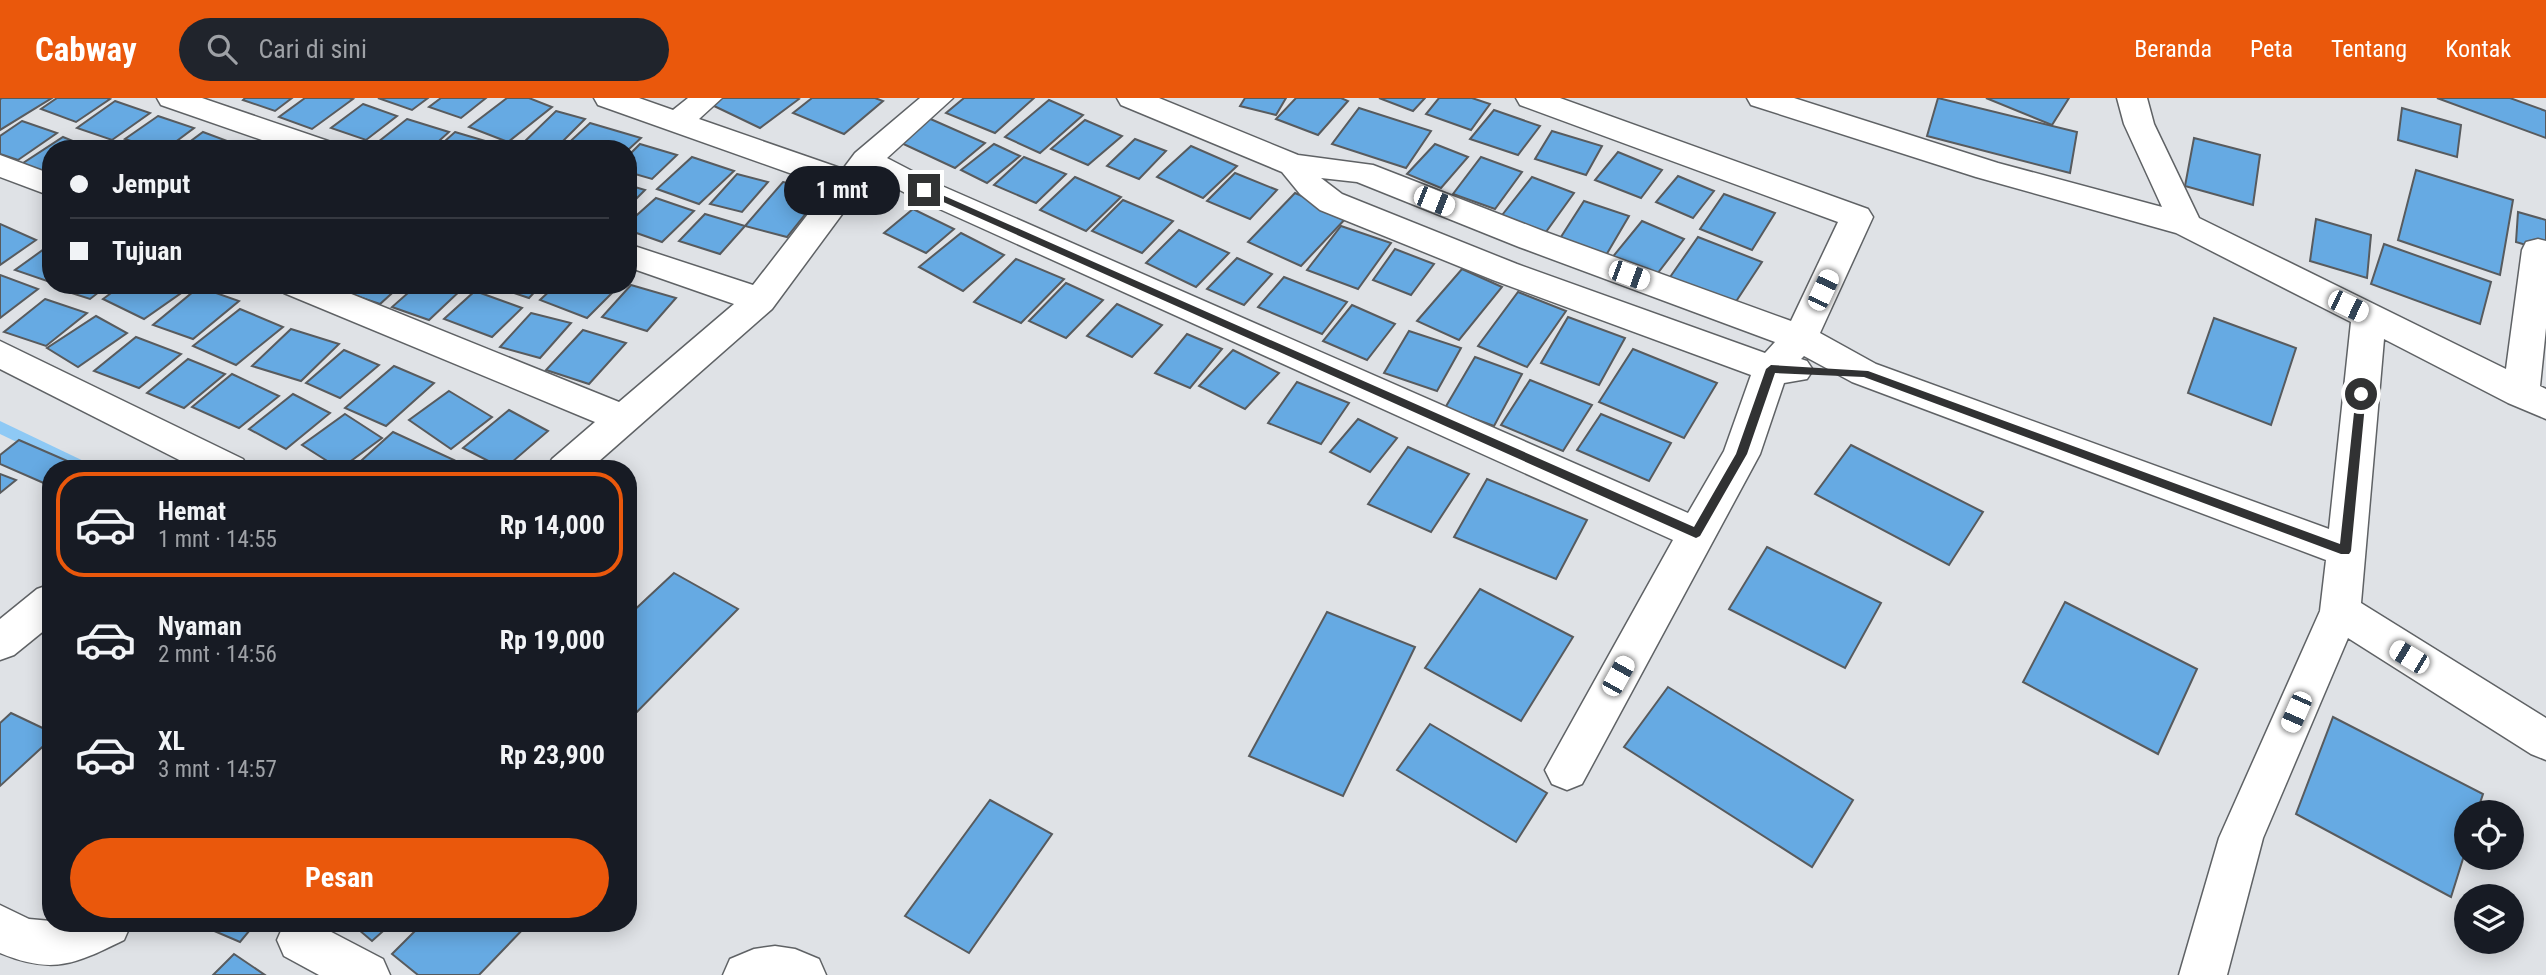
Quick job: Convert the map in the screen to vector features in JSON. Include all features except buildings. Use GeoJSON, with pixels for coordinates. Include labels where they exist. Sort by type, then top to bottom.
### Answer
{"type":"FeatureCollection","features":[{"type":"Feature","properties":{"kind":"street"},"geometry":{"type":"LineString","coordinates":[[172,98],[294,140]]}},
{"type":"Feature","properties":{"kind":"street"},"geometry":{"type":"LineString","coordinates":[[609,98],[675,123],[924,190],[1696,533]]}},
{"type":"Feature","properties":{"kind":"street"},"geometry":{"type":"LineString","coordinates":[[675,123],[707,98]]}},
{"type":"Feature","properties":{"kind":"street"},"geometry":{"type":"LineString","coordinates":[[575,460],[760,300],[857,172],[939,98]]}},
{"type":"Feature","properties":{"kind":"street"},"geometry":{"type":"LineString","coordinates":[[1132,98],[1293,165],[1362,172],[1531,239],[1800,338],[1864,373],[2345,551]]}},
{"type":"Feature","properties":{"kind":"street"},"geometry":{"type":"LineString","coordinates":[[1531,98],[1857,217],[1800,338],[1771,369],[1742,454],[1567,771]]}},
{"type":"Feature","properties":{"kind":"street"},"geometry":{"type":"LineString","coordinates":[[1762,98],[1987,170],[2187,225],[2534,399],[2538,250]]}},
{"type":"Feature","properties":{"kind":"street"},"geometry":{"type":"LineString","coordinates":[[2132,98],[2150,149],[2187,225]]}},
{"type":"Feature","properties":{"kind":"street"},"geometry":{"type":"LineString","coordinates":[[0,165],[42,182]]}},
{"type":"Feature","properties":{"kind":"street"},"geometry":{"type":"LineString","coordinates":[[1293,165],[1311,187],[1331,202],[1505,272],[1771,369],[1864,373]]}},
{"type":"Feature","properties":{"kind":"street"},"geometry":{"type":"LineString","coordinates":[[1505,272],[1531,239]]}},
{"type":"Feature","properties":{"kind":"street"},"geometry":{"type":"LineString","coordinates":[[637,258],[760,300]]}},
{"type":"Feature","properties":{"kind":"street"},"geometry":{"type":"LineString","coordinates":[[318,294],[623,418]]}},
{"type":"Feature","properties":{"kind":"street"},"geometry":{"type":"LineString","coordinates":[[2203,975],[2241,838],[2340,611],[2369,316]]}},
{"type":"Feature","properties":{"kind":"street"},"geometry":{"type":"LineString","coordinates":[[0,354],[206,460]]}},
{"type":"Feature","properties":{"kind":"street"},"geometry":{"type":"LineString","coordinates":[[0,643],[42,608]]}},
{"type":"Feature","properties":{"kind":"street"},"geometry":{"type":"LineString","coordinates":[[2340,611],[2386,643],[2513,718],[2546,741]]}},
{"type":"Feature","properties":{"kind":"street"},"geometry":{"type":"LineString","coordinates":[[0,927],[17,940],[51,945],[92,932]]}},
{"type":"Feature","properties":{"kind":"street"},"geometry":{"type":"LineString","coordinates":[[300,940],[366,975]]}},
{"type":"Feature","properties":{"kind":"street"},"geometry":{"type":"LineString","coordinates":[[747,975],[760,970],[788,970],[802,975]]}},
{"type":"Feature","properties":{"kind":"waterway"},"geometry":{"type":"LineString","coordinates":[[0,427],[68,460]]}},
{"type":"Feature","properties":{"kind":"route"},"geometry":{"type":"LineString","coordinates":[[924,190],[1696,533],[1742,454],[1771,369],[1864,373],[2345,551],[2361,394]]}}]}
